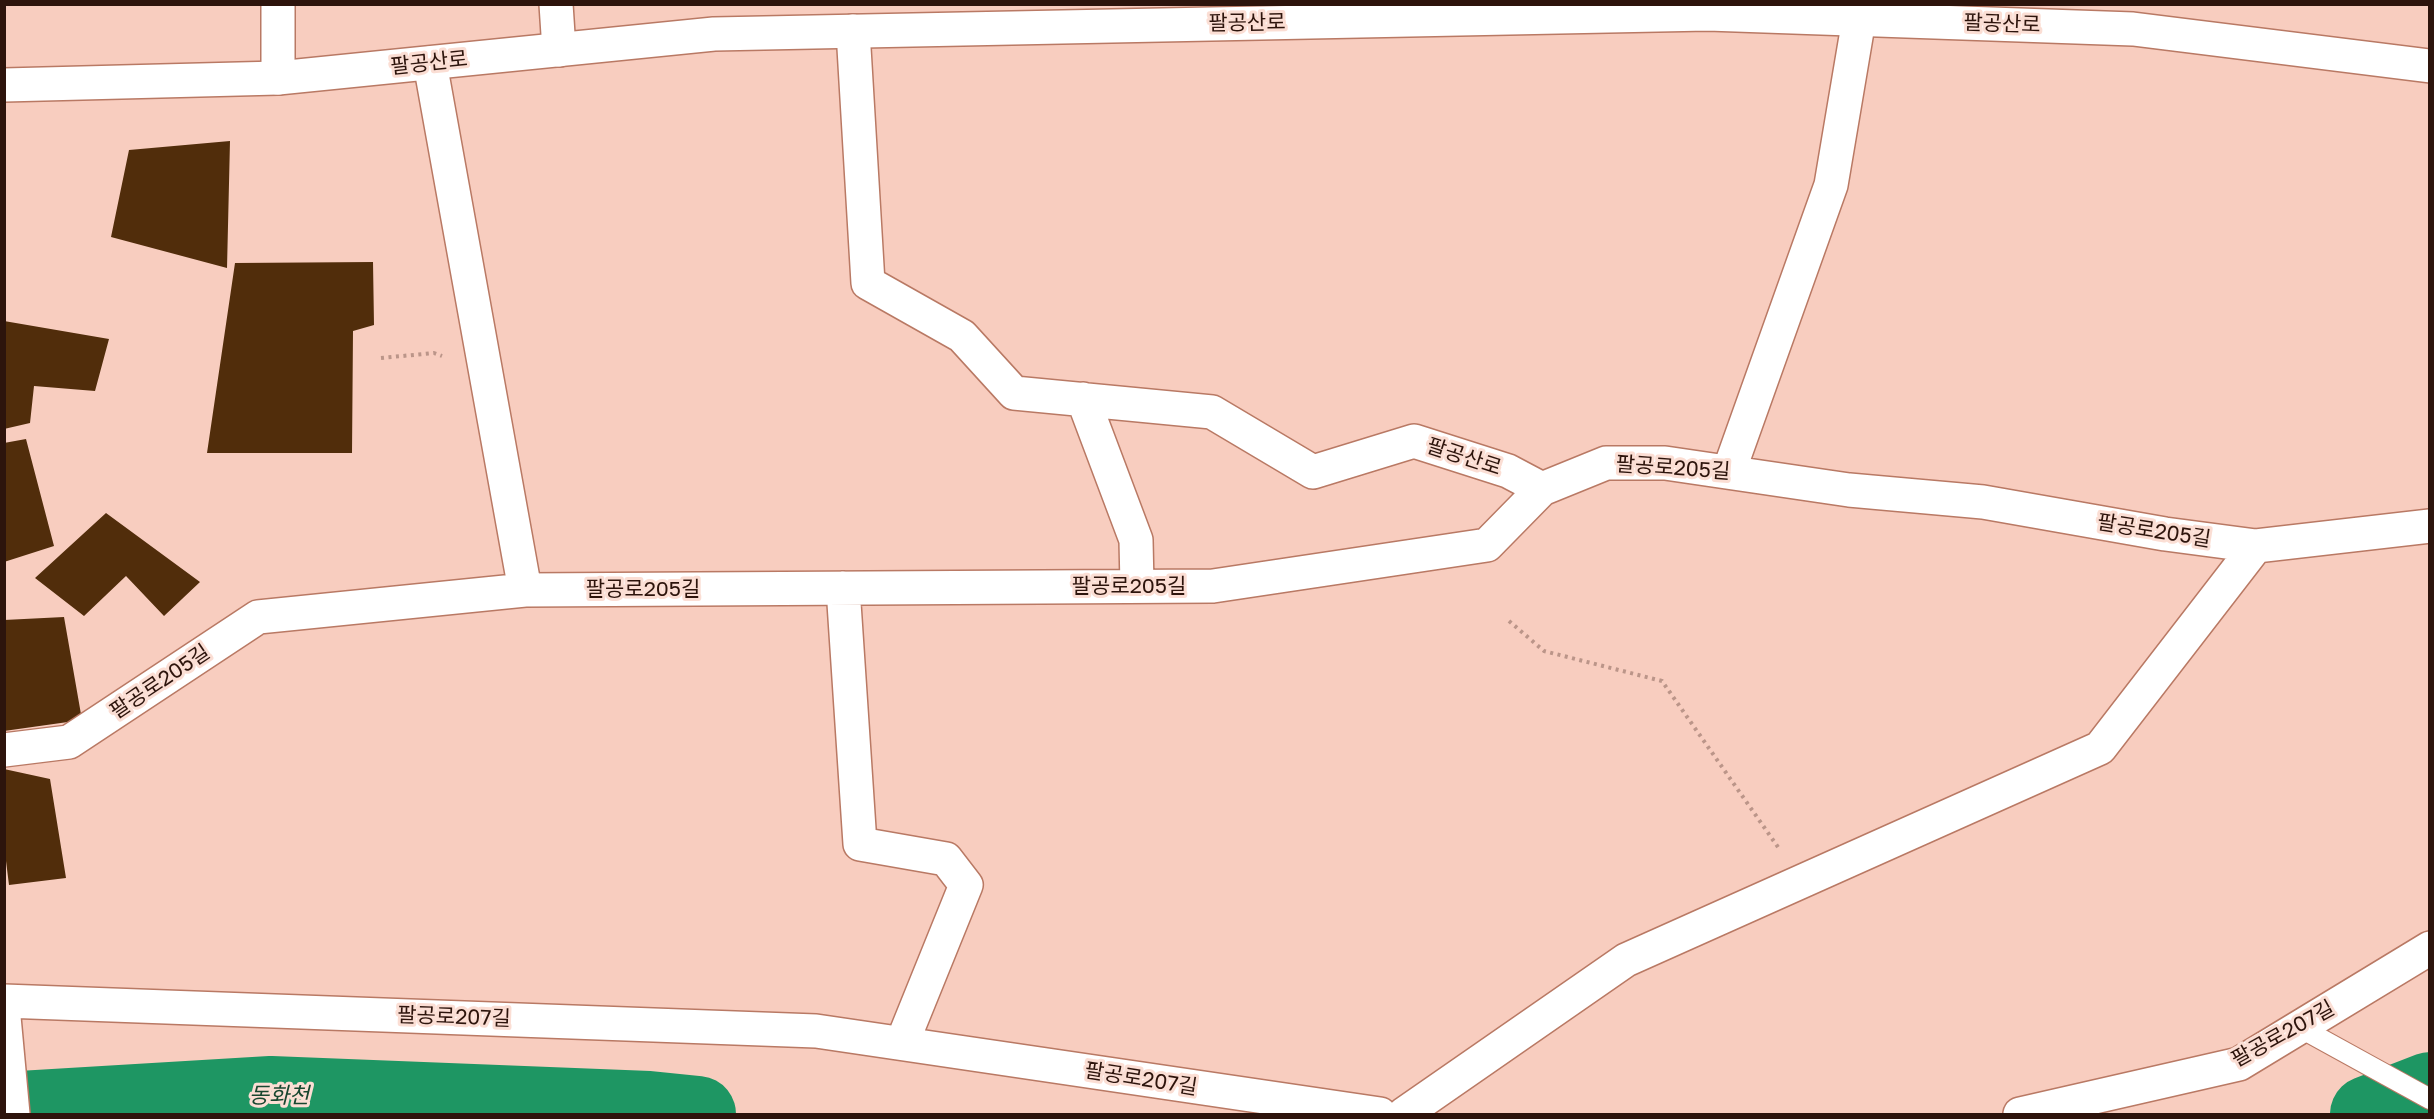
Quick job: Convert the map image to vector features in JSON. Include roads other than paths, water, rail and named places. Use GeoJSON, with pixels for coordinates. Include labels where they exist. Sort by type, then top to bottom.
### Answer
{"type":"FeatureCollection","features":[{"type":"Feature","properties":{"kind":"street"},"geometry":{"type":"LineString","coordinates":[[278,4],[278,78]]}},
{"type":"Feature","properties":{"kind":"street"},"geometry":{"type":"LineString","coordinates":[[556,4],[559,50]]}},
{"type":"Feature","properties":{"kind":"street","name":"팔공산로"},"geometry":{"type":"LineString","coordinates":[[4,85],[278,78],[714,34],[1708,14],[2133,29],[2430,66]]}},
{"type":"Feature","properties":{"kind":"street"},"geometry":{"type":"LineString","coordinates":[[1729,471],[1831,185],[1859,19]]}},
{"type":"Feature","properties":{"kind":"street","name":"팔공산로"},"geometry":{"type":"LineString","coordinates":[[853,31],[868,283],[962,336],[1014,393],[1212,412],[1313,472],[1413,441],[1508,471],[1542,489]]}},
{"type":"Feature","properties":{"kind":"street"},"geometry":{"type":"LineString","coordinates":[[430,63],[525,590]]}},
{"type":"Feature","properties":{"kind":"street"},"geometry":{"type":"LineString","coordinates":[[1083,399],[1136,540],[1137,586]]}},
{"type":"Feature","properties":{"kind":"street","name":"팔공로205길"},"geometry":{"type":"LineString","coordinates":[[4,750],[69,742],[258,617],[525,590],[1213,586],[1487,545],[1542,489],[1606,463],[1665,463],[1849,490],[1983,502],[2164,534],[2256,546],[2430,526]]}},
{"type":"Feature","properties":{"kind":"street"},"geometry":{"type":"LineString","coordinates":[[1404,1114],[1626,960],[2100,748],[2256,546]]}},
{"type":"Feature","properties":{"kind":"street"},"geometry":{"type":"LineString","coordinates":[[843,588],[860,844],[946,859],[966,885],[902,1043]]}},
{"type":"Feature","properties":{"kind":"street","name":"팔공로207길"},"geometry":{"type":"LineString","coordinates":[[2020,1114],[2239,1064],[2430,948]]}},
{"type":"Feature","properties":{"kind":"street"},"geometry":{"type":"LineString","coordinates":[[5,1013],[14,1114]]}},
{"type":"Feature","properties":{"kind":"street","name":"팔공로207길"},"geometry":{"type":"LineString","coordinates":[[5,1013],[816,1030],[1380,1114]]}},
{"type":"Feature","properties":{"kind":"lane"},"geometry":{"type":"LineString","coordinates":[[2299,1027],[2430,1099]]}},
{"type":"Feature","properties":{"kind":"waterway","name":"동화천"},"geometry":{"type":"LineString","coordinates":[[2368,1114],[2430,1090]]}},
{"type":"Feature","properties":{"kind":"waterway","name":"동화천"},"geometry":{"type":"LineString","coordinates":[[4,1110],[271,1094],[649,1109],[698,1114]]}}]}
